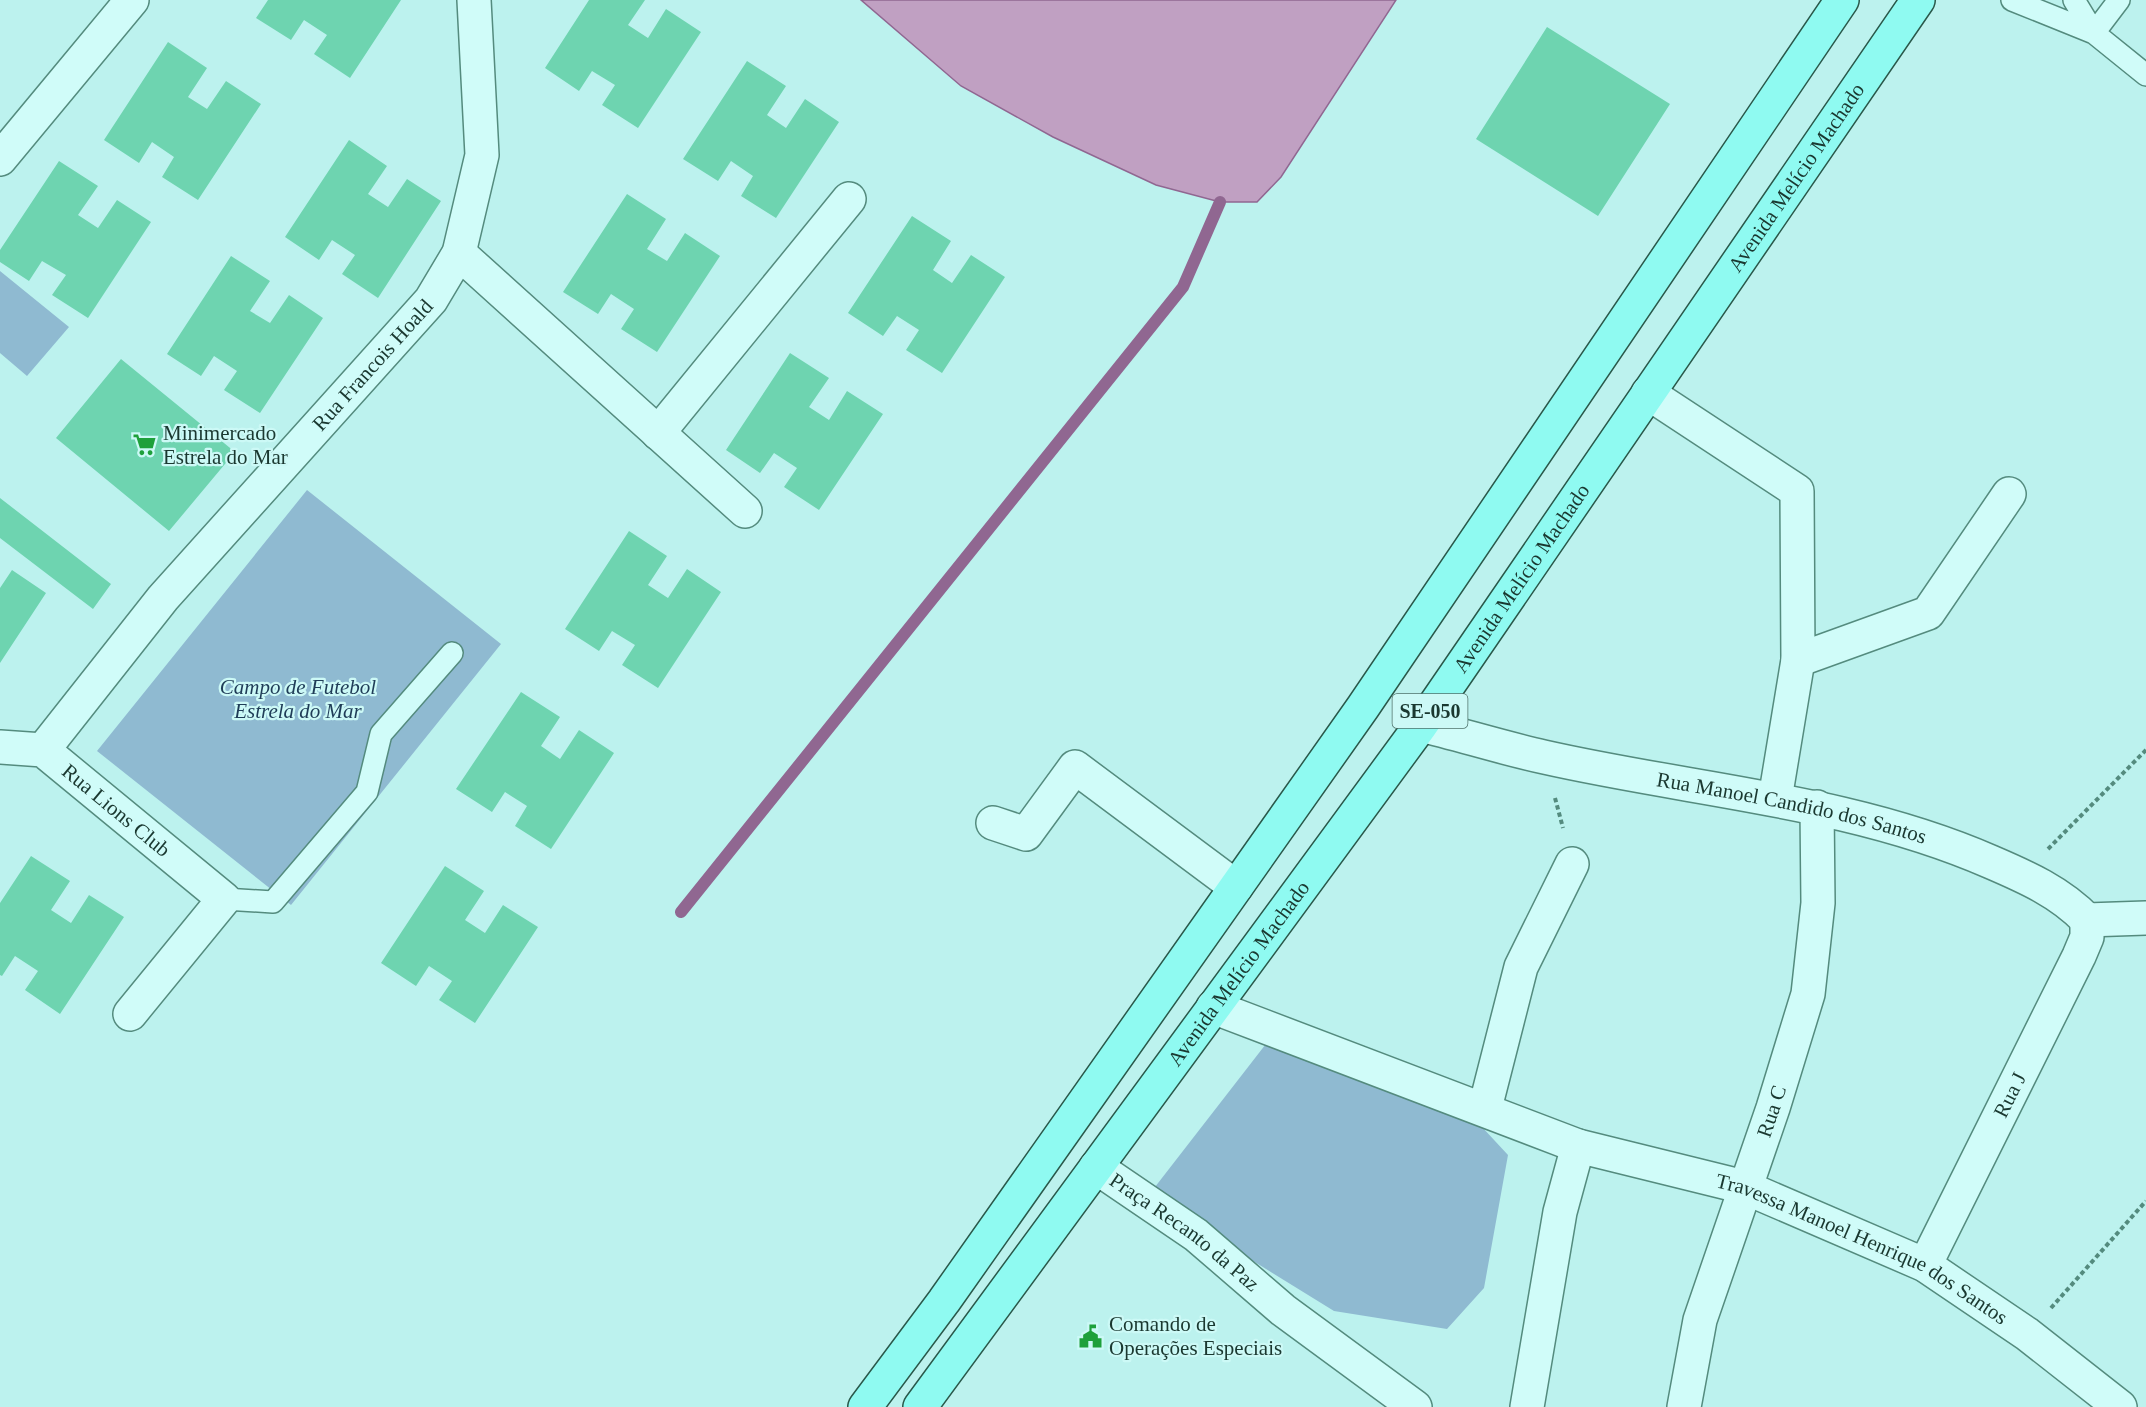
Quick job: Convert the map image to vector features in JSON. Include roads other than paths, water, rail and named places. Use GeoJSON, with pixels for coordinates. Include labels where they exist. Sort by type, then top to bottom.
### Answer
{"type":"FeatureCollection","features":[{"type":"Feature","properties":{"kind":"main road","name":"SE-050"},"geometry":{"type":"LineString","coordinates":[[865,1407],[951,1291],[1363,707],[1842,0]]}},
{"type":"Feature","properties":{"kind":"main road","name":"Avenida Melício Machado"},"geometry":{"type":"LineString","coordinates":[[920,1407],[1421,725],[1918,0]]}},
{"type":"Feature","properties":{"kind":"street"},"geometry":{"type":"LineString","coordinates":[[0,159],[132,0]]}},
{"type":"Feature","properties":{"kind":"street","name":"Rua Francois Hoald"},"geometry":{"type":"LineString","coordinates":[[43,750],[163,598],[431,300],[459,253],[482,155],[474,0]]}},
{"type":"Feature","properties":{"kind":"street"},"geometry":{"type":"LineString","coordinates":[[658,433],[849,199]]}},
{"type":"Feature","properties":{"kind":"street"},"geometry":{"type":"LineString","coordinates":[[459,253],[745,511]]}},
{"type":"Feature","properties":{"kind":"street"},"geometry":{"type":"LineString","coordinates":[[1648,393],[1797,491],[1798,660],[1775,799]]}},
{"type":"Feature","properties":{"kind":"street"},"geometry":{"type":"LineString","coordinates":[[1798,660],[1928,614],[2009,494]]}},
{"type":"Feature","properties":{"kind":"street","name":"Rua Manoel Candido dos Santos"},"geometry":{"type":"LineString","coordinates":[[1421,725],[1545,757],[1817,807],[1956,846],[2022,875],[2069,901],[2087,920]]}},
{"type":"Feature","properties":{"kind":"street","name":"Rua Lions Club"},"geometry":{"type":"LineString","coordinates":[[0,747],[43,750],[224,899]]}},
{"type":"Feature","properties":{"kind":"street"},"geometry":{"type":"LineString","coordinates":[[993,823],[1026,834],[1075,767],[1236,887]]}},
{"type":"Feature","properties":{"kind":"street","name":"Rua C"},"geometry":{"type":"LineString","coordinates":[[1684,1407],[1700,1320],[1773,1108],[1808,994],[1818,903],[1817,807]]}},
{"type":"Feature","properties":{"kind":"street"},"geometry":{"type":"LineString","coordinates":[[1485,1108],[1521,967],[1572,864]]}},
{"type":"Feature","properties":{"kind":"street"},"geometry":{"type":"LineString","coordinates":[[130,1014],[224,899]]}},
{"type":"Feature","properties":{"kind":"street"},"geometry":{"type":"LineString","coordinates":[[2087,920],[2146,918]]}},
{"type":"Feature","properties":{"kind":"street","name":"Rua J"},"geometry":{"type":"LineString","coordinates":[[1924,1265],[2079,956],[2087,937],[2087,920]]}},
{"type":"Feature","properties":{"kind":"street"},"geometry":{"type":"LineString","coordinates":[[1213,1007],[1485,1108],[1578,1146],[1560,1212],[1527,1407]]}},
{"type":"Feature","properties":{"kind":"street","name":"Travessa Manoel Henrique dos Santos"},"geometry":{"type":"LineString","coordinates":[[1578,1146],[1744,1187],[1924,1265],[2027,1334],[2120,1407]]}},
{"type":"Feature","properties":{"kind":"street","name":"Praça Recanto da Paz"},"geometry":{"type":"LineString","coordinates":[[1096,1167],[1196,1235],[1283,1310],[1415,1407]]}},
{"type":"Feature","properties":{"kind":"street"},"geometry":{"type":"LineString","coordinates":[[2140,1407],[2146,1401]]}},
{"type":"Feature","properties":{"kind":"lane"},"geometry":{"type":"LineString","coordinates":[[2012,0],[2094,33],[2146,75]]}},
{"type":"Feature","properties":{"kind":"lane"},"geometry":{"type":"LineString","coordinates":[[2074,0],[2094,33]]}},
{"type":"Feature","properties":{"kind":"lane"},"geometry":{"type":"LineString","coordinates":[[2094,33],[2119,0]]}},
{"type":"Feature","properties":{"kind":"lane"},"geometry":{"type":"LineString","coordinates":[[224,899],[273,902],[367,792],[381,734],[452,653]]}},
{"type":"Feature","properties":{"kind":"waterway"},"geometry":{"type":"LineString","coordinates":[[681,912],[1183,287],[1220,202]]}},
{"type":"Feature","properties":{"kind":"place","name":"Minimercado Estrela do Mar"},"geometry":{"type":"Point","coordinates":[145,445]}},
{"type":"Feature","properties":{"kind":"place","name":"Comando de Operações Especiais"},"geometry":{"type":"Point","coordinates":[1091,1336]}},
{"type":"Feature","properties":{"kind":"park label","name":"Campo de Futebol Estrela do Mar"},"geometry":{"type":"Point","coordinates":[298,699]}}]}
